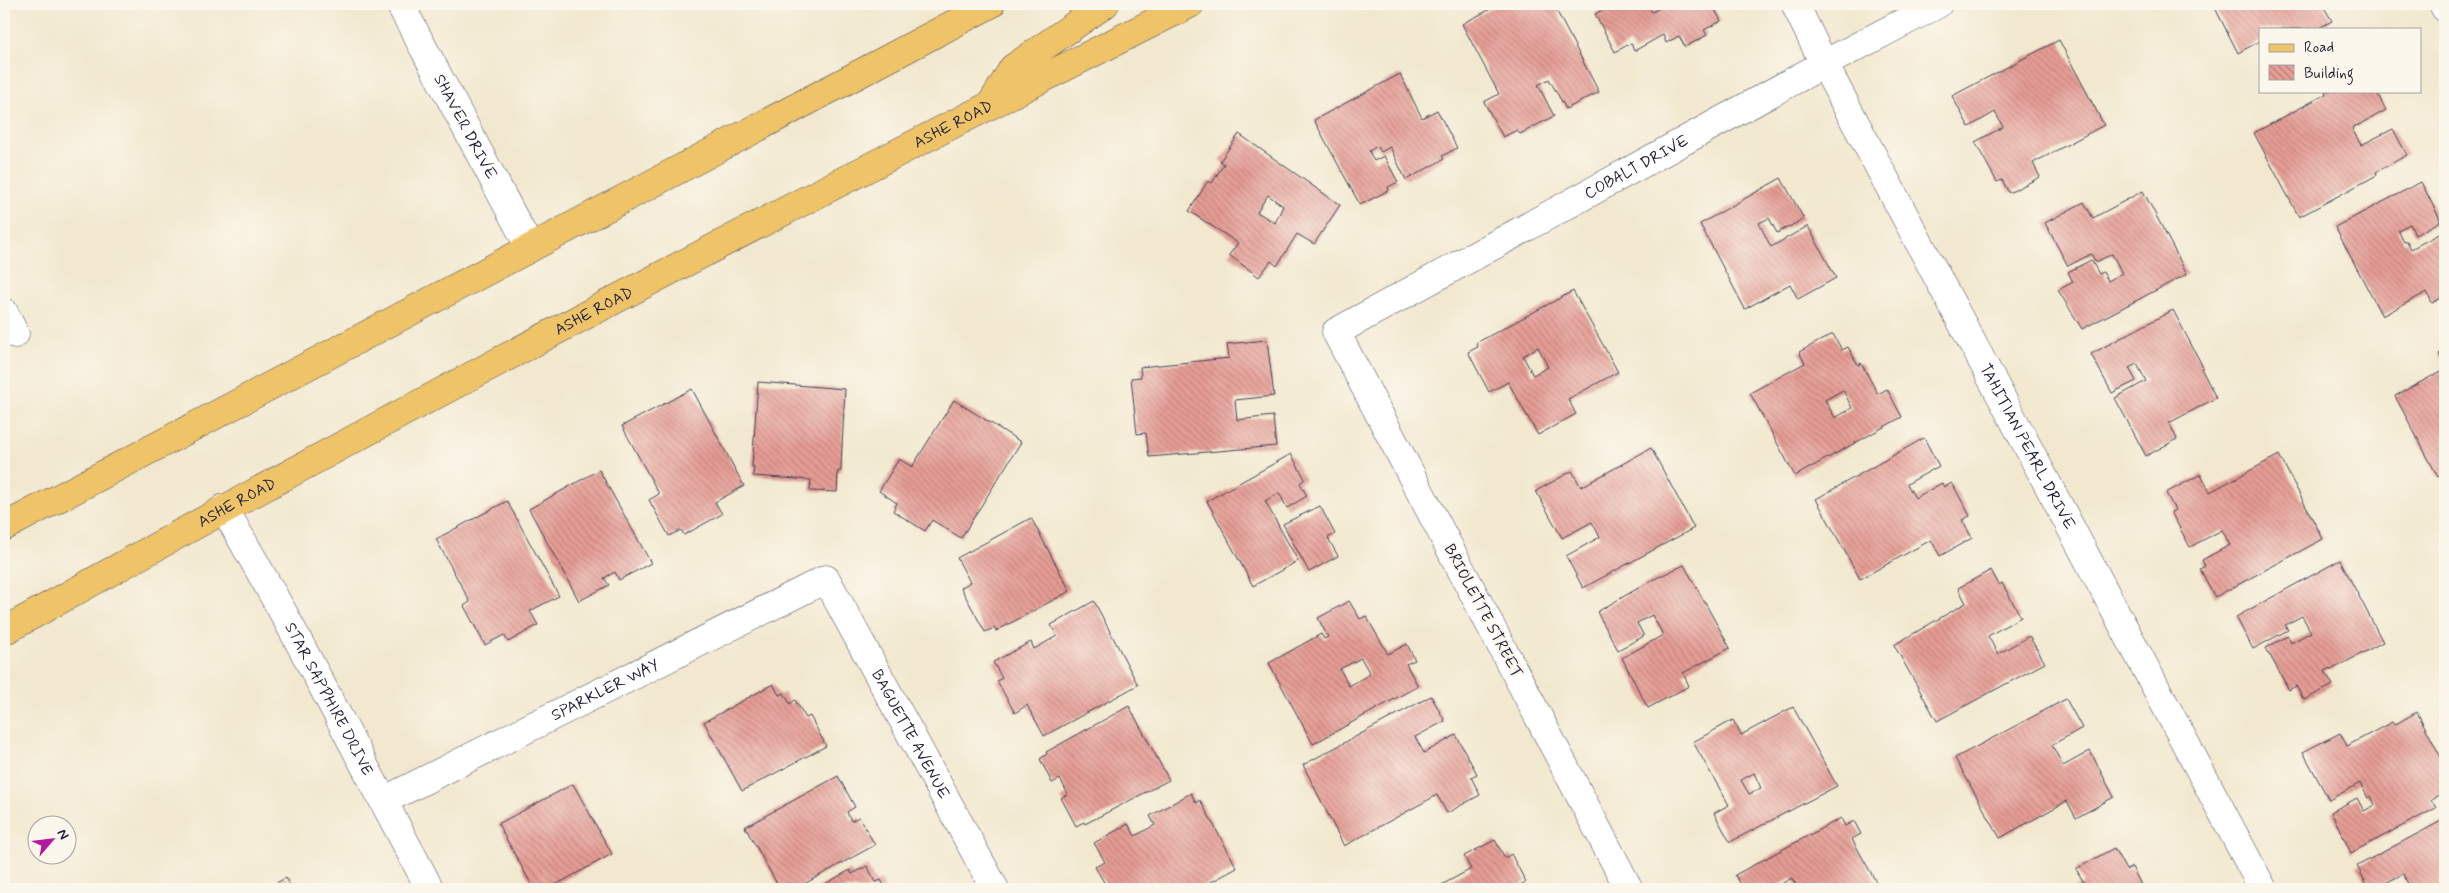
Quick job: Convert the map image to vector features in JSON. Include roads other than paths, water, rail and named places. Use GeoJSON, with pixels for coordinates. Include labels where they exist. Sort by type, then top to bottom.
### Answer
{"type":"FeatureCollection","features":[{"type":"Feature","properties":{"kind":"main road"},"geometry":{"type":"LineString","coordinates":[[4,527],[991,4]]}},
{"type":"Feature","properties":{"kind":"main road"},"geometry":{"type":"LineString","coordinates":[[992,103],[1013,68],[1105,4]]}},
{"type":"Feature","properties":{"kind":"main road","name":"ASHE ROAD"},"geometry":{"type":"LineString","coordinates":[[4,631],[224,508],[572,321],[992,103],[1190,4]]}},
{"type":"Feature","properties":{"kind":"street","name":"SHAVER DRIVE"},"geometry":{"type":"LineString","coordinates":[[400,4],[530,248]]}},
{"type":"Feature","properties":{"kind":"street","name":"TAHITIAN PEARL DRIVE"},"geometry":{"type":"LineString","coordinates":[[1795,4],[1824,64],[2263,889]]}},
{"type":"Feature","properties":{"kind":"street","name":"COBALT DRIVE"},"geometry":{"type":"LineString","coordinates":[[1336,332],[1824,64],[1938,4]]}},
{"type":"Feature","properties":{"kind":"street"},"geometry":{"type":"LineString","coordinates":[[2443,4],[2445,8]]}},
{"type":"Feature","properties":{"kind":"street","name":"BRIOLETTE STREET"},"geometry":{"type":"LineString","coordinates":[[1336,332],[1629,889]]}},
{"type":"Feature","properties":{"kind":"street","name":"STAR SAPPHIRE DRIVE"},"geometry":{"type":"LineString","coordinates":[[224,508],[384,800],[430,889]]}},
{"type":"Feature","properties":{"kind":"street","name":"SPARKLER WAY"},"geometry":{"type":"LineString","coordinates":[[384,800],[826,580]]}},
{"type":"Feature","properties":{"kind":"street","name":"BAGUETTE AVENUE"},"geometry":{"type":"LineString","coordinates":[[826,580],[995,889]]}}]}
